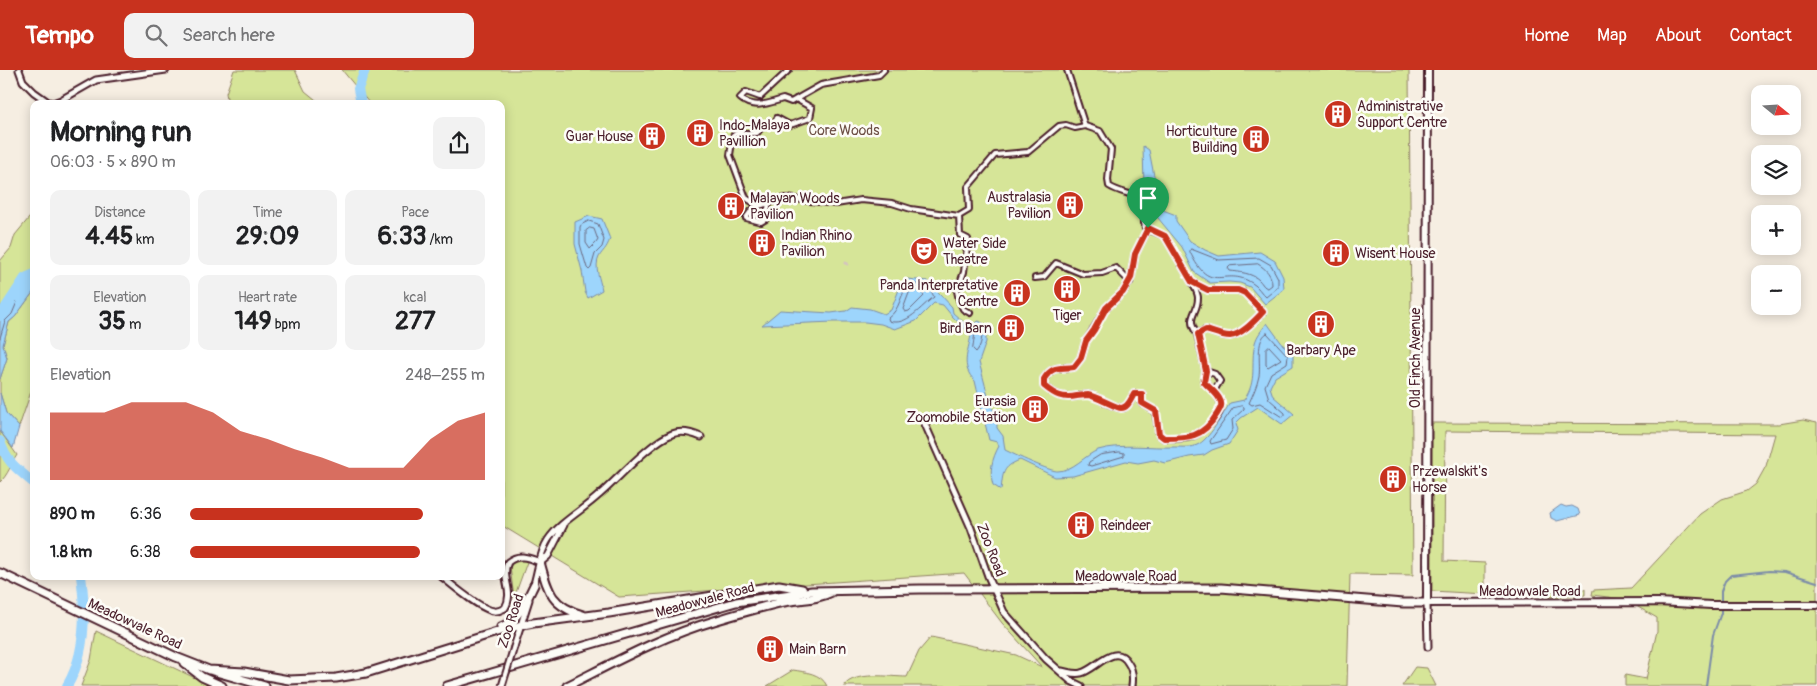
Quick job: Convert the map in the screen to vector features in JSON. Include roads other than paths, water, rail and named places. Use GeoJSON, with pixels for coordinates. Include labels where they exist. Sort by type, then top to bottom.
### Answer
{"type":"FeatureCollection","features":[{"type":"Feature","properties":{"kind":"main road"},"geometry":{"type":"LineString","coordinates":[[540,562],[550,596],[567,609],[586,616]]}},
{"type":"Feature","properties":{"kind":"main road","name":"Meadowvale Road"},"geometry":{"type":"LineString","coordinates":[[0,573],[176,657],[209,670],[265,686]]}},
{"type":"Feature","properties":{"kind":"main road"},"geometry":{"type":"LineString","coordinates":[[466,642],[506,625],[514,619],[522,609],[534,585]]}},
{"type":"Feature","properties":{"kind":"main road"},"geometry":{"type":"LineString","coordinates":[[209,670],[244,672],[288,680],[318,680],[366,672],[522,625],[779,586],[812,591]]}},
{"type":"Feature","properties":{"kind":"main road","name":"Meadowvale Road"},"geometry":{"type":"LineString","coordinates":[[446,686],[736,602],[812,591],[993,588],[1221,588],[1403,603],[1427,603]]}},
{"type":"Feature","properties":{"kind":"main road"},"geometry":{"type":"LineString","coordinates":[[568,686],[645,647],[676,634],[782,602],[820,598],[834,590]]}},
{"type":"Feature","properties":{"kind":"main road"},"geometry":{"type":"LineString","coordinates":[[176,657],[202,677],[222,686]]}},
{"type":"Feature","properties":{"kind":"street"},"geometry":{"type":"LineString","coordinates":[[19,70],[23,82],[45,100]]}},
{"type":"Feature","properties":{"kind":"street"},"geometry":{"type":"LineString","coordinates":[[61,100],[96,80],[166,70]]}},
{"type":"Feature","properties":{"kind":"street"},"geometry":{"type":"LineString","coordinates":[[789,70],[760,97],[746,92],[740,98],[761,106],[783,99],[791,102],[821,85],[879,75],[884,70]]}},
{"type":"Feature","properties":{"kind":"street"},"geometry":{"type":"LineString","coordinates":[[1067,70],[1085,126]]}},
{"type":"Feature","properties":{"kind":"street","name":"Old Finch Avenue"},"geometry":{"type":"LineString","coordinates":[[1428,70],[1428,647]]}},
{"type":"Feature","properties":{"kind":"street"},"geometry":{"type":"LineString","coordinates":[[751,212],[730,154],[733,136],[737,133],[757,133],[762,127],[774,124],[777,118],[790,125],[810,118],[812,108],[796,99]]}},
{"type":"Feature","properties":{"kind":"street"},"geometry":{"type":"LineString","coordinates":[[769,203],[766,219],[761,222],[746,218],[759,206],[769,203],[786,198],[836,204],[861,200],[892,203],[911,209],[960,216],[969,210],[968,187],[995,155],[1028,152],[1059,126],[1066,125],[1075,128],[1085,126],[1100,131],[1111,149],[1109,186],[1125,194],[1134,194],[1144,200],[1142,213],[1145,228],[1165,236],[1192,282],[1198,297]]}},
{"type":"Feature","properties":{"kind":"street"},"geometry":{"type":"LineString","coordinates":[[746,198],[759,206]]}},
{"type":"Feature","properties":{"kind":"street"},"geometry":{"type":"LineString","coordinates":[[960,216],[960,236],[968,239],[964,272],[957,291],[963,309],[970,313]]}},
{"type":"Feature","properties":{"kind":"street"},"geometry":{"type":"LineString","coordinates":[[1148,228],[1135,254],[1130,282],[1123,292],[1106,308],[1086,341],[1081,358],[1074,367],[1056,368],[1049,372],[1044,379],[1044,386],[1056,396],[1067,398],[1090,395],[1119,408],[1124,408],[1134,394],[1142,394],[1142,403],[1156,411],[1159,434],[1164,438],[1188,438],[1202,432],[1212,422],[1221,408],[1220,400],[1204,382],[1206,371],[1198,334],[1193,328],[1191,320],[1198,297],[1202,292],[1208,290],[1238,290],[1245,293],[1263,312],[1238,334],[1231,336],[1222,335],[1206,330],[1198,334]]}},
{"type":"Feature","properties":{"kind":"street"},"geometry":{"type":"LineString","coordinates":[[1035,278],[1044,277],[1056,263],[1083,274],[1102,273],[1116,268],[1130,282]]}},
{"type":"Feature","properties":{"kind":"street"},"geometry":{"type":"LineString","coordinates":[[1192,282],[1208,290]]}},
{"type":"Feature","properties":{"kind":"street"},"geometry":{"type":"LineString","coordinates":[[1206,371],[1215,374],[1220,381],[1214,391]]}},
{"type":"Feature","properties":{"kind":"street","name":"Zoo Road"},"geometry":{"type":"LineString","coordinates":[[924,422],[971,528],[1000,605],[1008,618],[1059,670],[1081,686]]}},
{"type":"Feature","properties":{"kind":"street","name":"Zoo Road"},"geometry":{"type":"LineString","coordinates":[[502,686],[540,562],[548,556],[564,524],[599,496],[658,442],[673,433],[690,433],[701,436]]}},
{"type":"Feature","properties":{"kind":"street"},"geometry":{"type":"LineString","coordinates":[[446,580],[482,606],[492,611],[499,611],[505,608],[509,597],[506,574],[508,562],[515,556],[520,556],[540,562]]}},
{"type":"Feature","properties":{"kind":"street","name":"Meadowvale Road"},"geometry":{"type":"LineString","coordinates":[[1427,603],[1658,602],[1711,605],[1817,605]]}},
{"type":"Feature","properties":{"kind":"street"},"geometry":{"type":"LineString","coordinates":[[1059,670],[1079,674],[1089,671],[1104,658],[1111,655],[1120,656],[1125,658],[1130,667],[1133,677],[1132,686]]}},
{"type":"Feature","properties":{"kind":"water"},"geometry":{"type":"Polygon","coordinates":[[[1143,146],[1149,150],[1157,191],[1163,210],[1176,215],[1176,221],[1190,241],[1219,256],[1260,252],[1275,261],[1283,277],[1284,289],[1265,304],[1250,287],[1240,283],[1210,283],[1194,272],[1182,247],[1148,206],[1144,187],[1143,146]]]}},
{"type":"Feature","properties":{"kind":"water"},"geometry":{"type":"Polygon","coordinates":[[[589,216],[602,219],[610,239],[598,261],[597,269],[602,290],[588,298],[585,292],[575,244],[575,222],[589,216]]]}},
{"type":"Feature","properties":{"kind":"water"},"geometry":{"type":"Polygon","coordinates":[[[30,279],[30,296],[9,322],[3,345],[7,358],[0,379],[0,313],[8,301],[30,279]]]}},
{"type":"Feature","properties":{"kind":"water"},"geometry":{"type":"Polygon","coordinates":[[[907,279],[928,281],[952,307],[953,313],[968,326],[979,321],[986,325],[986,342],[979,362],[988,396],[997,419],[997,428],[1003,436],[1005,450],[1048,469],[1058,471],[1069,468],[1093,452],[1107,448],[1126,446],[1186,447],[1202,442],[1230,403],[1244,400],[1248,393],[1252,379],[1255,343],[1258,335],[1267,323],[1283,345],[1293,352],[1293,366],[1275,377],[1270,387],[1273,396],[1294,414],[1282,424],[1258,407],[1236,423],[1238,430],[1229,444],[1204,455],[1165,463],[1154,460],[1138,463],[1126,461],[1073,476],[1055,477],[1020,460],[1010,465],[1004,471],[1001,490],[993,485],[991,475],[993,460],[999,446],[997,442],[989,440],[975,381],[966,365],[971,335],[943,305],[934,303],[916,321],[895,329],[881,324],[865,322],[762,325],[780,310],[831,313],[846,311],[852,307],[870,309],[884,314],[891,310],[900,287],[907,279]]]}},
{"type":"Feature","properties":{"kind":"water"},"geometry":{"type":"Polygon","coordinates":[[[0,393],[6,413],[19,427],[13,448],[0,431],[0,393]]]}},
{"type":"Feature","properties":{"kind":"water"},"geometry":{"type":"Polygon","coordinates":[[[1561,505],[1566,507],[1572,506],[1578,509],[1580,515],[1557,521],[1551,518],[1550,513],[1561,505]]]}},
{"type":"Feature","properties":{"kind":"waterway"},"geometry":{"type":"LineString","coordinates":[[360,100],[358,89],[365,70]]}},
{"type":"Feature","properties":{"kind":"waterway"},"geometry":{"type":"LineString","coordinates":[[0,316],[25,278],[30,276]]}},
{"type":"Feature","properties":{"kind":"waterway"},"geometry":{"type":"LineString","coordinates":[[0,441],[9,460],[30,480]]}},
{"type":"Feature","properties":{"kind":"waterway"},"geometry":{"type":"LineString","coordinates":[[1706,686],[1713,635],[1721,613],[1721,591],[1725,581],[1731,575],[1769,571],[1785,572],[1817,582]]}},
{"type":"Feature","properties":{"kind":"waterway"},"geometry":{"type":"LineString","coordinates":[[67,686],[73,674],[81,647],[84,618],[81,580]]}},
{"type":"Feature","properties":{"kind":"place","name":"Administrative Support Centre"},"geometry":{"type":"Point","coordinates":[1338,114]}},
{"type":"Feature","properties":{"kind":"place","name":"Indo-Malaya Pavillion"},"geometry":{"type":"Point","coordinates":[700,133]}},
{"type":"Feature","properties":{"kind":"place","name":"Guar House"},"geometry":{"type":"Point","coordinates":[652,136]}},
{"type":"Feature","properties":{"kind":"place","name":"Horticulture Building"},"geometry":{"type":"Point","coordinates":[1256,139]}},
{"type":"Feature","properties":{"kind":"place","name":"Australasia Pavilion"},"geometry":{"type":"Point","coordinates":[1070,205]}},
{"type":"Feature","properties":{"kind":"place","name":"Malayan Woods Pavilion"},"geometry":{"type":"Point","coordinates":[731,206]}},
{"type":"Feature","properties":{"kind":"place","name":"Indian Rhino Pavilion"},"geometry":{"type":"Point","coordinates":[762,243]}},
{"type":"Feature","properties":{"kind":"place","name":"Water Side Theatre"},"geometry":{"type":"Point","coordinates":[924,251]}},
{"type":"Feature","properties":{"kind":"place","name":"Wisent House"},"geometry":{"type":"Point","coordinates":[1336,253]}},
{"type":"Feature","properties":{"kind":"place","name":"Tiger"},"geometry":{"type":"Point","coordinates":[1067,289]}},
{"type":"Feature","properties":{"kind":"place","name":"Panda Interpretative Centre"},"geometry":{"type":"Point","coordinates":[1017,293]}},
{"type":"Feature","properties":{"kind":"place","name":"Barbary Ape"},"geometry":{"type":"Point","coordinates":[1321,324]}},
{"type":"Feature","properties":{"kind":"place","name":"Bird Barn"},"geometry":{"type":"Point","coordinates":[1011,328]}},
{"type":"Feature","properties":{"kind":"place","name":"Eurasia Zoomobile Station"},"geometry":{"type":"Point","coordinates":[1035,409]}},
{"type":"Feature","properties":{"kind":"place","name":"Przewalskit's Horse"},"geometry":{"type":"Point","coordinates":[1393,479]}},
{"type":"Feature","properties":{"kind":"place","name":"Reindeer"},"geometry":{"type":"Point","coordinates":[1081,525]}},
{"type":"Feature","properties":{"kind":"place","name":"Main Barn"},"geometry":{"type":"Point","coordinates":[770,649]}},
{"type":"Feature","properties":{"kind":"park label","name":"Core Woods"},"geometry":{"type":"Point","coordinates":[844,130]}}]}
